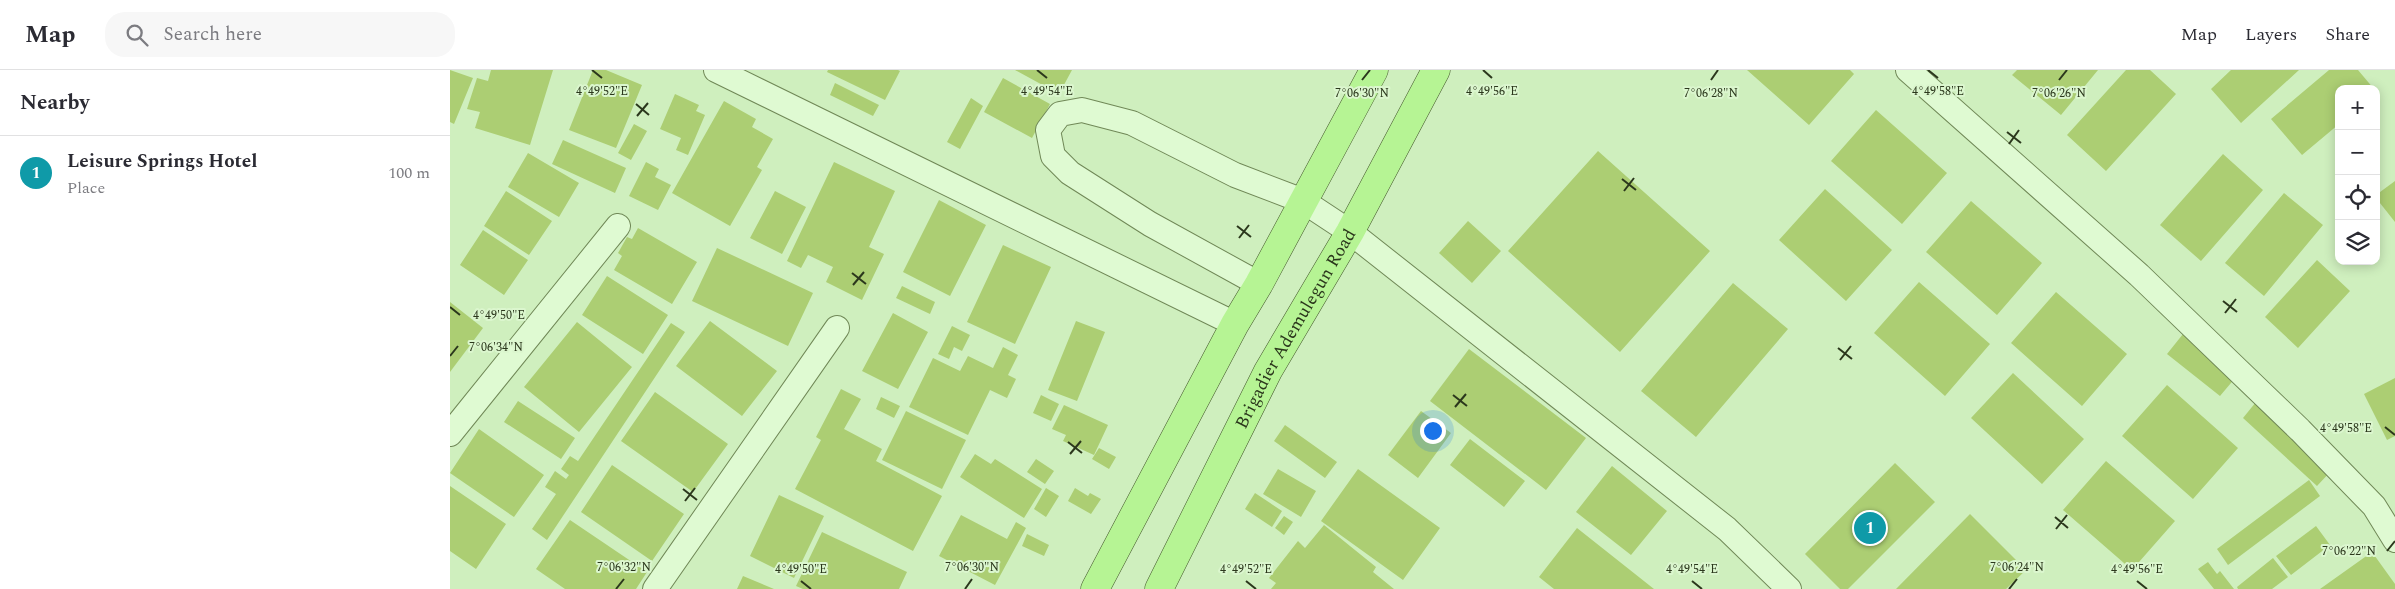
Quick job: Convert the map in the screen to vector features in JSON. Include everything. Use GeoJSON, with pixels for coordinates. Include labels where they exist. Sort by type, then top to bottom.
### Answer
{"type":"FeatureCollection","features":[{"type":"Feature","properties":{"kind":"main road"},"geometry":{"type":"LineString","coordinates":[[1095,589],[1235,324],[1259,284],[1374,70]]}},
{"type":"Feature","properties":{"kind":"main road","name":"Brigadier Ademulegun Road"},"geometry":{"type":"LineString","coordinates":[[1162,588],[1268,371],[1350,232],[1436,70]]}},
{"type":"Feature","properties":{"kind":"street"},"geometry":{"type":"LineString","coordinates":[[716,70],[1235,324]]}},
{"type":"Feature","properties":{"kind":"street"},"geometry":{"type":"LineString","coordinates":[[1908,70],[2139,275],[2286,417],[2374,506],[2395,540]]}},
{"type":"Feature","properties":{"kind":"street"},"geometry":{"type":"LineString","coordinates":[[1259,284],[1150,224],[1070,173],[1053,156],[1048,130],[1060,114],[1082,110],[1132,124],[1235,175],[1303,201],[1350,232],[1727,529],[1789,589]]}},
{"type":"Feature","properties":{"kind":"street"},"geometry":{"type":"LineString","coordinates":[[450,434],[618,226]]}},
{"type":"Feature","properties":{"kind":"street"},"geometry":{"type":"LineString","coordinates":[[655,589],[837,328]]}},
{"type":"Feature","properties":{"kind":"building"},"geometry":{"type":"Polygon","coordinates":[[[450,70],[473,78],[454,124],[450,122],[450,70]]]}},
{"type":"Feature","properties":{"kind":"building"},"geometry":{"type":"Polygon","coordinates":[[[491,70],[553,70],[530,145],[475,128],[480,112],[467,109],[477,78],[488,81],[491,70]]]}},
{"type":"Feature","properties":{"kind":"building"},"geometry":{"type":"Polygon","coordinates":[[[593,70],[606,70],[642,85],[616,148],[569,130],[593,70]]]}},
{"type":"Feature","properties":{"kind":"building"},"geometry":{"type":"Polygon","coordinates":[[[828,70],[900,71],[885,100],[827,72],[828,70]]]}},
{"type":"Feature","properties":{"kind":"building"},"geometry":{"type":"Polygon","coordinates":[[[1015,70],[1072,70],[1059,94],[1015,70]]]}},
{"type":"Feature","properties":{"kind":"building"},"geometry":{"type":"Polygon","coordinates":[[[1747,70],[1850,70],[1854,74],[1809,125],[1747,70]]]}},
{"type":"Feature","properties":{"kind":"building"},"geometry":{"type":"Polygon","coordinates":[[[2017,70],[2098,70],[2061,115],[2012,75],[2017,70]]]}},
{"type":"Feature","properties":{"kind":"building"},"geometry":{"type":"Polygon","coordinates":[[[2126,70],[2150,70],[2176,94],[2106,171],[2067,135],[2126,70]]]}},
{"type":"Feature","properties":{"kind":"building"},"geometry":{"type":"Polygon","coordinates":[[[2231,70],[2299,70],[2241,123],[2211,89],[2231,70]]]}},
{"type":"Feature","properties":{"kind":"building"},"geometry":{"type":"Polygon","coordinates":[[[2329,70],[2358,70],[2371,85],[2335,85],[2335,127],[2302,155],[2271,119],[2329,70]]]}},
{"type":"Feature","properties":{"kind":"building"},"geometry":{"type":"Polygon","coordinates":[[[1003,78],[1050,104],[1032,138],[984,112],[1003,78]]]}},
{"type":"Feature","properties":{"kind":"building"},"geometry":{"type":"Polygon","coordinates":[[[835,83],[879,105],[873,116],[830,95],[835,83]]]}},
{"type":"Feature","properties":{"kind":"building"},"geometry":{"type":"Polygon","coordinates":[[[675,94],[699,105],[696,111],[705,115],[688,155],[676,150],[681,138],[660,129],[675,94]]]}},
{"type":"Feature","properties":{"kind":"building"},"geometry":{"type":"Polygon","coordinates":[[[971,98],[983,106],[960,149],[947,142],[971,98]]]}},
{"type":"Feature","properties":{"kind":"building"},"geometry":{"type":"Polygon","coordinates":[[[724,101],[756,119],[752,127],[773,139],[757,167],[762,170],[730,226],[672,193],[724,101]]]}},
{"type":"Feature","properties":{"kind":"building"},"geometry":{"type":"Polygon","coordinates":[[[1876,110],[1947,173],[1902,224],[1831,161],[1876,110]]]}},
{"type":"Feature","properties":{"kind":"building"},"geometry":{"type":"Polygon","coordinates":[[[634,124],[647,131],[631,160],[618,153],[634,124]]]}},
{"type":"Feature","properties":{"kind":"building"},"geometry":{"type":"Polygon","coordinates":[[[563,140],[626,168],[615,193],[552,164],[563,140]]]}},
{"type":"Feature","properties":{"kind":"building"},"geometry":{"type":"Polygon","coordinates":[[[1598,151],[1710,251],[1620,352],[1508,251],[1598,151]]]}},
{"type":"Feature","properties":{"kind":"building"},"geometry":{"type":"Polygon","coordinates":[[[528,153],[579,183],[559,217],[508,187],[528,153]]]}},
{"type":"Feature","properties":{"kind":"building"},"geometry":{"type":"Polygon","coordinates":[[[2223,154],[2263,190],[2201,261],[2160,225],[2223,154]]]}},
{"type":"Feature","properties":{"kind":"building"},"geometry":{"type":"Polygon","coordinates":[[[646,162],[659,169],[655,177],[671,185],[658,210],[629,196],[646,162]]]}},
{"type":"Feature","properties":{"kind":"building"},"geometry":{"type":"Polygon","coordinates":[[[834,162],[895,191],[869,247],[884,254],[862,300],[826,282],[833,267],[808,255],[801,268],[787,261],[834,162]]]}},
{"type":"Feature","properties":{"kind":"building"},"geometry":{"type":"Polygon","coordinates":[[[2395,181],[2395,222],[2380,203],[2380,192],[2395,181]]]}},
{"type":"Feature","properties":{"kind":"building"},"geometry":{"type":"Polygon","coordinates":[[[1825,189],[1892,250],[1846,301],[1779,240],[1825,189]]]}},
{"type":"Feature","properties":{"kind":"building"},"geometry":{"type":"Polygon","coordinates":[[[506,191],[552,221],[529,255],[484,226],[506,191]]]}},
{"type":"Feature","properties":{"kind":"building"},"geometry":{"type":"Polygon","coordinates":[[[775,191],[806,207],[782,254],[750,238],[775,191]]]}},
{"type":"Feature","properties":{"kind":"building"},"geometry":{"type":"Polygon","coordinates":[[[2284,193],[2323,225],[2264,296],[2225,263],[2284,193]]]}},
{"type":"Feature","properties":{"kind":"building"},"geometry":{"type":"Polygon","coordinates":[[[939,200],[986,225],[950,296],[903,272],[939,200]]]}},
{"type":"Feature","properties":{"kind":"building"},"geometry":{"type":"Polygon","coordinates":[[[1971,201],[2042,263],[1997,315],[1926,252],[1971,201]]]}},
{"type":"Feature","properties":{"kind":"building"},"geometry":{"type":"Polygon","coordinates":[[[1468,221],[1501,251],[1472,283],[1439,253],[1468,221]]]}},
{"type":"Feature","properties":{"kind":"building"},"geometry":{"type":"Polygon","coordinates":[[[638,228],[697,262],[672,304],[614,270],[622,256],[618,253],[627,237],[632,239],[638,228]]]}},
{"type":"Feature","properties":{"kind":"building"},"geometry":{"type":"Polygon","coordinates":[[[483,230],[528,260],[504,295],[460,265],[483,230]]]}},
{"type":"Feature","properties":{"kind":"building"},"geometry":{"type":"Polygon","coordinates":[[[1003,245],[1051,267],[1015,344],[967,322],[1003,245]]]}},
{"type":"Feature","properties":{"kind":"building"},"geometry":{"type":"Polygon","coordinates":[[[717,248],[813,293],[788,346],[692,301],[717,248]]]}},
{"type":"Feature","properties":{"kind":"building"},"geometry":{"type":"Polygon","coordinates":[[[2317,260],[2350,291],[2298,348],[2265,317],[2317,260]]]}},
{"type":"Feature","properties":{"kind":"building"},"geometry":{"type":"Polygon","coordinates":[[[607,276],[668,315],[643,354],[582,315],[607,276]]]}},
{"type":"Feature","properties":{"kind":"building"},"geometry":{"type":"Polygon","coordinates":[[[1919,282],[1990,344],[1945,396],[1874,333],[1919,282]]]}},
{"type":"Feature","properties":{"kind":"building"},"geometry":{"type":"Polygon","coordinates":[[[1733,283],[1788,329],[1696,437],[1641,391],[1733,283]]]}},
{"type":"Feature","properties":{"kind":"building"},"geometry":{"type":"Polygon","coordinates":[[[902,286],[935,302],[930,314],[896,298],[902,286]]]}},
{"type":"Feature","properties":{"kind":"building"},"geometry":{"type":"Polygon","coordinates":[[[2056,292],[2127,354],[2082,406],[2011,343],[2056,292]]]}},
{"type":"Feature","properties":{"kind":"building"},"geometry":{"type":"Polygon","coordinates":[[[450,302],[483,328],[450,372],[450,302]]]}},
{"type":"Feature","properties":{"kind":"building"},"geometry":{"type":"Polygon","coordinates":[[[893,313],[928,332],[898,389],[862,371],[893,313]]]}},
{"type":"Feature","properties":{"kind":"building"},"geometry":{"type":"Polygon","coordinates":[[[710,321],[777,371],[742,416],[676,366],[710,321]]]}},
{"type":"Feature","properties":{"kind":"building"},"geometry":{"type":"Polygon","coordinates":[[[1076,321],[1105,332],[1077,401],[1048,390],[1076,321]]]}},
{"type":"Feature","properties":{"kind":"building"},"geometry":{"type":"Polygon","coordinates":[[[577,322],[632,367],[579,432],[524,387],[577,322]]]}},
{"type":"Feature","properties":{"kind":"building"},"geometry":{"type":"Polygon","coordinates":[[[671,323],[685,332],[547,540],[532,529],[556,494],[545,487],[555,471],[566,479],[569,475],[561,469],[570,456],[578,461],[671,323]]]}},
{"type":"Feature","properties":{"kind":"building"},"geometry":{"type":"Polygon","coordinates":[[[952,326],[970,335],[962,351],[954,347],[949,359],[938,354],[952,326]]]}},
{"type":"Feature","properties":{"kind":"building"},"geometry":{"type":"Polygon","coordinates":[[[2183,334],[2236,377],[2220,396],[2167,354],[2183,334]]]}},
{"type":"Feature","properties":{"kind":"building"},"geometry":{"type":"Polygon","coordinates":[[[1003,347],[1018,355],[1008,375],[1016,379],[1007,398],[990,390],[968,435],[909,407],[933,358],[960,371],[968,356],[993,368],[1003,347]]]}},
{"type":"Feature","properties":{"kind":"building"},"geometry":{"type":"Polygon","coordinates":[[[1469,349],[1586,438],[1546,490],[1430,401],[1469,349]]]}},
{"type":"Feature","properties":{"kind":"building"},"geometry":{"type":"Polygon","coordinates":[[[2013,373],[2084,439],[2042,484],[1971,418],[2013,373]]]}},
{"type":"Feature","properties":{"kind":"building"},"geometry":{"type":"Polygon","coordinates":[[[2395,378],[2395,436],[2387,440],[2364,394],[2395,378]]]}},
{"type":"Feature","properties":{"kind":"building"},"geometry":{"type":"Polygon","coordinates":[[[2167,385],[2238,448],[2193,499],[2122,436],[2167,385]]]}},
{"type":"Feature","properties":{"kind":"building"},"geometry":{"type":"Polygon","coordinates":[[[841,389],[861,399],[844,429],[882,449],[876,461],[942,496],[913,551],[795,489],[821,440],[816,437],[841,389]]]}},
{"type":"Feature","properties":{"kind":"building"},"geometry":{"type":"Polygon","coordinates":[[[655,392],[728,444],[693,492],[621,441],[655,392]]]}},
{"type":"Feature","properties":{"kind":"building"},"geometry":{"type":"Polygon","coordinates":[[[1041,395],[1059,404],[1051,421],[1033,413],[1041,395]]]}},
{"type":"Feature","properties":{"kind":"building"},"geometry":{"type":"Polygon","coordinates":[[[881,397],[900,406],[894,418],[876,409],[881,397]]]}},
{"type":"Feature","properties":{"kind":"building"},"geometry":{"type":"Polygon","coordinates":[[[518,401],[575,438],[561,459],[504,422],[518,401]]]}},
{"type":"Feature","properties":{"kind":"building"},"geometry":{"type":"Polygon","coordinates":[[[2256,402],[2331,471],[2317,486],[2243,418],[2256,402]]]}},
{"type":"Feature","properties":{"kind":"building"},"geometry":{"type":"Polygon","coordinates":[[[1064,405],[1108,425],[1094,455],[1063,441],[1066,435],[1052,429],[1064,405]]]}},
{"type":"Feature","properties":{"kind":"building"},"geometry":{"type":"Polygon","coordinates":[[[906,411],[966,440],[942,489],[882,460],[906,411]]]}},
{"type":"Feature","properties":{"kind":"building"},"geometry":{"type":"Polygon","coordinates":[[[1421,411],[1451,433],[1418,478],[1388,455],[1421,411]]]}},
{"type":"Feature","properties":{"kind":"building"},"geometry":{"type":"Polygon","coordinates":[[[1285,425],[1337,462],[1325,478],[1274,441],[1285,425]]]}},
{"type":"Feature","properties":{"kind":"building"},"geometry":{"type":"Polygon","coordinates":[[[479,429],[544,475],[514,517],[450,473],[479,429]]]}},
{"type":"Feature","properties":{"kind":"building"},"geometry":{"type":"Polygon","coordinates":[[[1470,439],[1525,481],[1504,507],[1450,465],[1470,439]]]}},
{"type":"Feature","properties":{"kind":"building"},"geometry":{"type":"Polygon","coordinates":[[[1099,448],[1116,457],[1109,469],[1092,459],[1099,448]]]}},
{"type":"Feature","properties":{"kind":"building"},"geometry":{"type":"Polygon","coordinates":[[[975,454],[991,464],[995,459],[1042,489],[1024,518],[960,477],[975,454]]]}},
{"type":"Feature","properties":{"kind":"building"},"geometry":{"type":"Polygon","coordinates":[[[1036,459],[1054,471],[1045,484],[1027,472],[1036,459]]]}},
{"type":"Feature","properties":{"kind":"building"},"geometry":{"type":"Polygon","coordinates":[[[2106,461],[2175,521],[2132,570],[2063,510],[2106,461]]]}},
{"type":"Feature","properties":{"kind":"building"},"geometry":{"type":"Polygon","coordinates":[[[1895,463],[1935,502],[1848,589],[1840,589],[1805,554],[1895,463]]]}},
{"type":"Feature","properties":{"kind":"building"},"geometry":{"type":"Polygon","coordinates":[[[612,465],[684,514],[652,561],[581,512],[612,465]]]}},
{"type":"Feature","properties":{"kind":"building"},"geometry":{"type":"Polygon","coordinates":[[[1612,466],[1667,511],[1631,555],[1576,512],[1612,466]]]}},
{"type":"Feature","properties":{"kind":"building"},"geometry":{"type":"Polygon","coordinates":[[[1278,469],[1316,491],[1301,517],[1263,494],[1278,469]]]}},
{"type":"Feature","properties":{"kind":"building"},"geometry":{"type":"Polygon","coordinates":[[[1358,469],[1440,528],[1403,580],[1321,521],[1358,469]]]}},
{"type":"Feature","properties":{"kind":"building"},"geometry":{"type":"Polygon","coordinates":[[[2309,480],[2320,496],[2228,565],[2217,549],[2309,480]]]}},
{"type":"Feature","properties":{"kind":"building"},"geometry":{"type":"Polygon","coordinates":[[[450,486],[506,524],[476,569],[450,551],[450,486]]]}},
{"type":"Feature","properties":{"kind":"building"},"geometry":{"type":"Polygon","coordinates":[[[1046,488],[1059,496],[1046,517],[1034,509],[1046,488]]]}},
{"type":"Feature","properties":{"kind":"building"},"geometry":{"type":"Polygon","coordinates":[[[1075,488],[1088,496],[1090,493],[1101,499],[1091,514],[1068,501],[1075,488]]]}},
{"type":"Feature","properties":{"kind":"building"},"geometry":{"type":"Polygon","coordinates":[[[1255,493],[1282,511],[1272,527],[1245,509],[1255,493]]]}},
{"type":"Feature","properties":{"kind":"building"},"geometry":{"type":"Polygon","coordinates":[[[779,495],[824,516],[794,578],[750,556],[779,495]]]}},
{"type":"Feature","properties":{"kind":"building"},"geometry":{"type":"Polygon","coordinates":[[[1970,514],[2026,570],[2006,589],[1896,589],[1970,514]]]}},
{"type":"Feature","properties":{"kind":"building"},"geometry":{"type":"Polygon","coordinates":[[[961,515],[1007,539],[1016,522],[1026,528],[995,585],[939,556],[961,515]]]}},
{"type":"Feature","properties":{"kind":"building"},"geometry":{"type":"Polygon","coordinates":[[[1284,516],[1293,522],[1284,535],[1275,528],[1284,516]]]}},
{"type":"Feature","properties":{"kind":"building"},"geometry":{"type":"Polygon","coordinates":[[[570,520],[647,572],[636,589],[565,589],[536,569],[570,520]]]}},
{"type":"Feature","properties":{"kind":"building"},"geometry":{"type":"Polygon","coordinates":[[[1324,525],[1376,567],[1373,572],[1394,589],[1271,589],[1276,583],[1269,578],[1298,541],[1305,548],[1324,525]]]}},
{"type":"Feature","properties":{"kind":"building"},"geometry":{"type":"Polygon","coordinates":[[[2316,526],[2330,545],[2291,575],[2276,556],[2316,526]]]}},
{"type":"Feature","properties":{"kind":"building"},"geometry":{"type":"Polygon","coordinates":[[[1577,528],[1654,589],[1554,589],[1539,577],[1577,528]]]}},
{"type":"Feature","properties":{"kind":"building"},"geometry":{"type":"Polygon","coordinates":[[[822,532],[907,572],[899,589],[803,589],[796,586],[822,532]]]}},
{"type":"Feature","properties":{"kind":"building"},"geometry":{"type":"Polygon","coordinates":[[[1027,534],[1049,545],[1044,556],[1022,546],[1027,534]]]}},
{"type":"Feature","properties":{"kind":"building"},"geometry":{"type":"Polygon","coordinates":[[[2372,552],[2395,584],[2395,589],[2320,589],[2372,552]]]}},
{"type":"Feature","properties":{"kind":"building"},"geometry":{"type":"Polygon","coordinates":[[[2273,558],[2288,577],[2272,589],[2238,589],[2237,587],[2273,558]]]}},
{"type":"Feature","properties":{"kind":"building"},"geometry":{"type":"Polygon","coordinates":[[[2208,562],[2217,574],[2220,571],[2234,589],[2214,589],[2198,569],[2208,562]]]}},
{"type":"Feature","properties":{"kind":"building"},"geometry":{"type":"Polygon","coordinates":[[[743,576],[774,589],[737,589],[743,576]]]}},
{"type":"Feature","properties":{"kind":"place","name":"Leisure Springs Hotel"},"geometry":{"type":"Point","coordinates":[1870,528]}}]}
